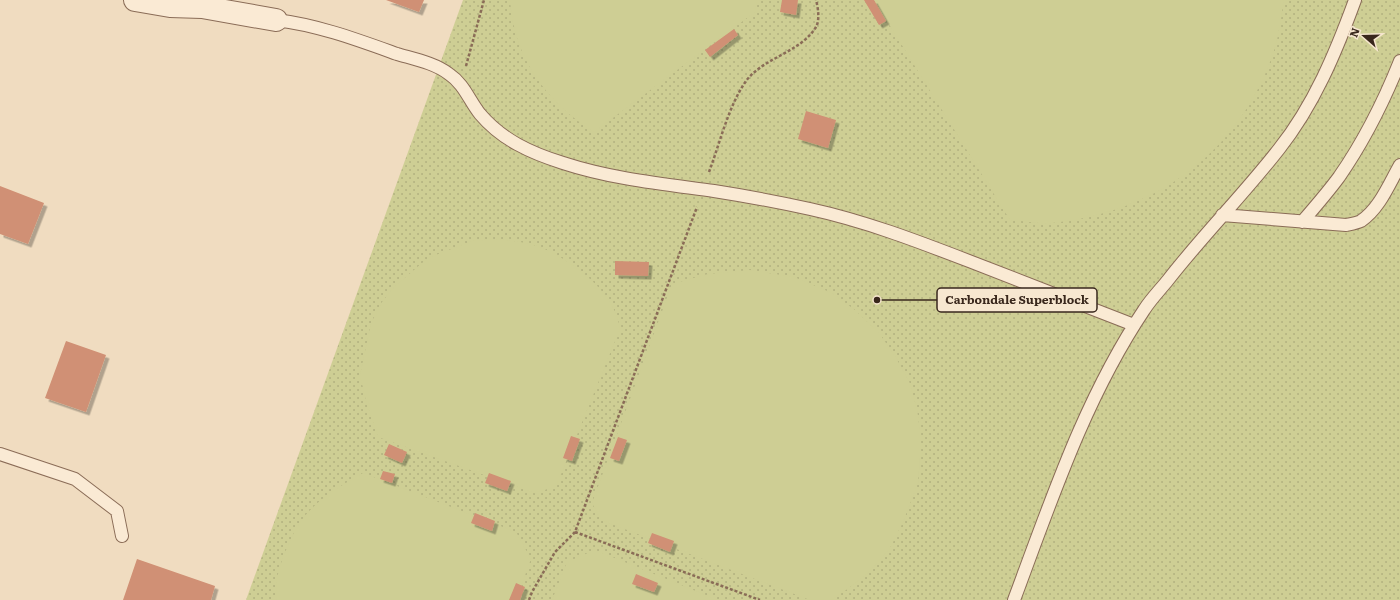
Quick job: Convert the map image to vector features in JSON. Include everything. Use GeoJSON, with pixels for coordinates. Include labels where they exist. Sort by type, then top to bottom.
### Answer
{"type":"FeatureCollection","features":[{"type":"Feature","properties":{"kind":"street"},"geometry":{"type":"LineString","coordinates":[[135,0],[202,7],[276,20]]}},
{"type":"Feature","properties":{"kind":"lane"},"geometry":{"type":"LineString","coordinates":[[1014,600],[1091,403],[1112,362],[1145,308],[1177,268],[1280,148],[1299,121],[1322,82],[1355,0]]}},
{"type":"Feature","properties":{"kind":"lane"},"geometry":{"type":"LineString","coordinates":[[276,20],[296,22],[339,34],[426,63],[448,72],[461,84],[480,114],[500,133],[519,146],[563,163],[618,177],[810,209],[861,222],[908,238],[1134,325]]}},
{"type":"Feature","properties":{"kind":"lane"},"geometry":{"type":"LineString","coordinates":[[1302,222],[1338,178],[1360,145],[1378,110],[1400,61]]}},
{"type":"Feature","properties":{"kind":"lane"},"geometry":{"type":"LineString","coordinates":[[1222,215],[1346,225],[1360,222],[1371,212],[1380,200],[1400,165]]}},
{"type":"Feature","properties":{"kind":"lane"},"geometry":{"type":"LineString","coordinates":[[0,454],[75,479],[117,511],[122,536]]}},
{"type":"Feature","properties":{"kind":"path"},"geometry":{"type":"LineString","coordinates":[[461,84],[484,0]]}},
{"type":"Feature","properties":{"kind":"path"},"geometry":{"type":"LineString","coordinates":[[529,600],[555,552],[575,532],[703,190],[734,100],[747,80],[761,66],[804,41],[817,26],[819,8],[816,0]]}},
{"type":"Feature","properties":{"kind":"path"},"geometry":{"type":"LineString","coordinates":[[575,532],[760,600]]}},
{"type":"Feature","properties":{"kind":"green space"},"geometry":{"type":"Polygon","coordinates":[[[463,0],[1400,0],[1400,600],[246,600],[463,0]]]}},
{"type":"Feature","properties":{"kind":"green space"},"geometry":{"type":"Polygon","coordinates":[[[510,0],[757,0],[755,12],[594,132],[561,107],[547,92],[536,76],[518,41],[510,0]]]}},
{"type":"Feature","properties":{"kind":"green space"},"geometry":{"type":"Polygon","coordinates":[[[874,0],[1284,0],[1279,32],[1274,51],[1259,87],[1240,119],[1217,147],[1190,171],[1159,190],[1126,206],[1090,217],[1052,223],[1037,223],[1010,220],[874,0]]]}},
{"type":"Feature","properties":{"kind":"green space"},"geometry":{"type":"Polygon","coordinates":[[[494,239],[516,241],[537,246],[571,264],[594,282],[611,303],[620,329],[557,484],[537,494],[378,437],[366,401],[360,375],[371,323],[382,302],[394,287],[428,258],[472,241],[494,239]]]}},
{"type":"Feature","properties":{"kind":"green space"},"geometry":{"type":"Polygon","coordinates":[[[750,270],[794,277],[832,293],[855,310],[879,333],[895,356],[909,381],[917,409],[920,431],[918,483],[903,522],[890,548],[870,571],[831,600],[810,600],[601,520],[592,503],[672,284],[708,274],[750,270]]]}},
{"type":"Feature","properties":{"kind":"green space"},"geometry":{"type":"Polygon","coordinates":[[[363,473],[516,532],[531,559],[516,600],[277,600],[277,581],[281,564],[288,546],[304,517],[324,498],[363,473]]]}},
{"type":"Feature","properties":{"kind":"green space"},"geometry":{"type":"Polygon","coordinates":[[[595,550],[718,600],[552,600],[567,562],[595,550]]]}},
{"type":"Feature","properties":{"kind":"building"},"geometry":{"type":"Polygon","coordinates":[[[386,0],[424,0],[419,12],[386,0]]]}},
{"type":"Feature","properties":{"kind":"building"},"geometry":{"type":"Polygon","coordinates":[[[782,0],[798,0],[796,15],[780,12],[782,0]]]}},
{"type":"Feature","properties":{"kind":"building"},"geometry":{"type":"Polygon","coordinates":[[[864,0],[874,0],[886,21],[879,25],[864,0]]]}},
{"type":"Feature","properties":{"kind":"building"},"geometry":{"type":"Polygon","coordinates":[[[734,29],[738,35],[710,57],[705,50],[734,29]]]}},
{"type":"Feature","properties":{"kind":"building"},"geometry":{"type":"Polygon","coordinates":[[[806,111],[836,120],[828,148],[798,139],[806,111]]]}},
{"type":"Feature","properties":{"kind":"building"},"geometry":{"type":"Polygon","coordinates":[[[0,186],[44,203],[28,244],[0,234],[0,186]]]}},
{"type":"Feature","properties":{"kind":"building"},"geometry":{"type":"Polygon","coordinates":[[[615,261],[649,262],[648,276],[615,275],[615,261]]]}},
{"type":"Feature","properties":{"kind":"building"},"geometry":{"type":"Polygon","coordinates":[[[66,341],[106,355],[86,412],[45,398],[66,341]]]}},
{"type":"Feature","properties":{"kind":"building"},"geometry":{"type":"Polygon","coordinates":[[[571,436],[580,439],[572,461],[563,458],[571,436]]]}},
{"type":"Feature","properties":{"kind":"building"},"geometry":{"type":"Polygon","coordinates":[[[618,437],[627,440],[619,461],[610,458],[618,437]]]}},
{"type":"Feature","properties":{"kind":"building"},"geometry":{"type":"Polygon","coordinates":[[[389,444],[407,452],[402,463],[384,455],[389,444]]]}},
{"type":"Feature","properties":{"kind":"building"},"geometry":{"type":"Polygon","coordinates":[[[383,471],[395,474],[392,483],[380,479],[383,471]]]}},
{"type":"Feature","properties":{"kind":"building"},"geometry":{"type":"Polygon","coordinates":[[[489,473],[511,481],[507,491],[485,483],[489,473]]]}},
{"type":"Feature","properties":{"kind":"building"},"geometry":{"type":"Polygon","coordinates":[[[475,513],[495,521],[492,531],[471,523],[475,513]]]}},
{"type":"Feature","properties":{"kind":"building"},"geometry":{"type":"Polygon","coordinates":[[[652,533],[674,541],[670,552],[648,543],[652,533]]]}},
{"type":"Feature","properties":{"kind":"building"},"geometry":{"type":"Polygon","coordinates":[[[137,559],[215,586],[211,600],[123,600],[137,559]]]}},
{"type":"Feature","properties":{"kind":"building"},"geometry":{"type":"Polygon","coordinates":[[[636,574],[658,583],[654,592],[632,584],[636,574]]]}},
{"type":"Feature","properties":{"kind":"building"},"geometry":{"type":"Polygon","coordinates":[[[516,583],[525,587],[520,600],[509,600],[516,583]]]}},
{"type":"Feature","properties":{"kind":"place","name":"Carbondale Superblock"},"geometry":{"type":"Point","coordinates":[877,300]}}]}
